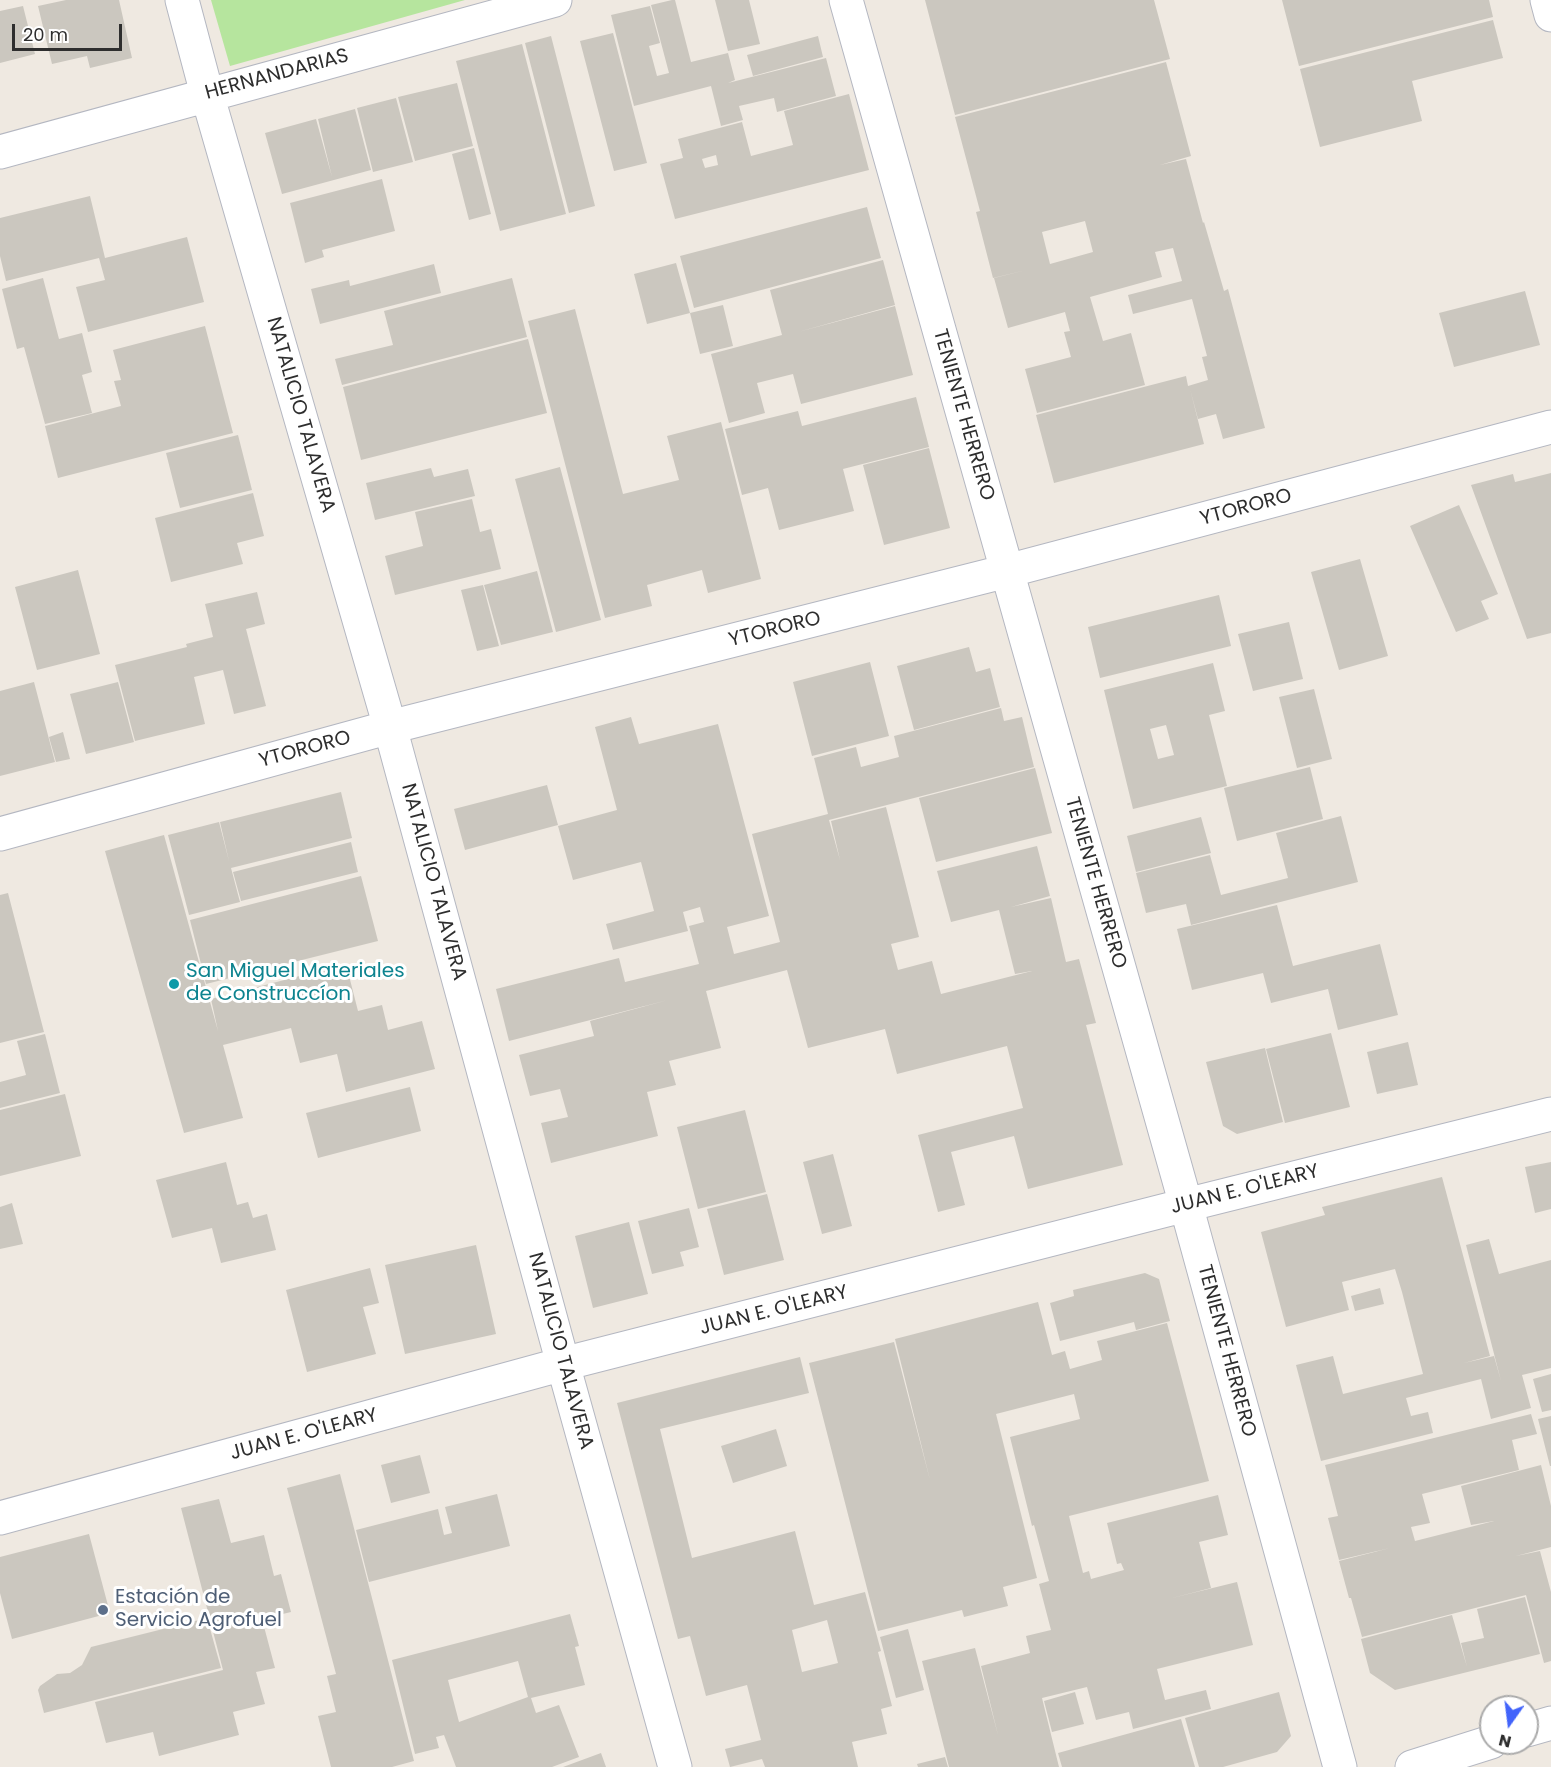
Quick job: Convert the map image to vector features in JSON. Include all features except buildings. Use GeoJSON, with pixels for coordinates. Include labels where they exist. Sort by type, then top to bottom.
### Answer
{"type":"FeatureCollection","features":[{"type":"Feature","properties":{"kind":"street","name":"NATALICIO TALAVERA"},"geometry":{"type":"LineString","coordinates":[[182,0],[207,94],[390,727],[675,1767]]}},
{"type":"Feature","properties":{"kind":"street","name":"HERNANDARIAS"},"geometry":{"type":"LineString","coordinates":[[0,152],[555,0]]}},
{"type":"Feature","properties":{"kind":"street","name":"TENIENTE HERRERO"},"geometry":{"type":"LineString","coordinates":[[846,0],[1186,1205],[1340,1767]]}},
{"type":"Feature","properties":{"kind":"street"},"geometry":{"type":"LineString","coordinates":[[1547,0],[1551,15]]}},
{"type":"Feature","properties":{"kind":"street","name":"YTORORO"},"geometry":{"type":"LineString","coordinates":[[0,834],[390,727],[1007,572],[1551,427]]}},
{"type":"Feature","properties":{"kind":"street","name":"JUAN E. O'LEARY"},"geometry":{"type":"LineString","coordinates":[[0,1518],[563,1364],[1551,1114]]}},
{"type":"Feature","properties":{"kind":"street"},"geometry":{"type":"LineString","coordinates":[[1412,1767],[1479,1746]]}},
{"type":"Feature","properties":{"kind":"green space"},"geometry":{"type":"Polygon","coordinates":[[[211,0],[465,0],[230,66],[211,0]]]}},
{"type":"Feature","properties":{"kind":"place","name":"San Miguel Materiales de Construccíon"},"geometry":{"type":"Point","coordinates":[174,984]}},
{"type":"Feature","properties":{"kind":"place","name":"Estación de Servicio Agrofuel"},"geometry":{"type":"Point","coordinates":[103,1610]}}]}
